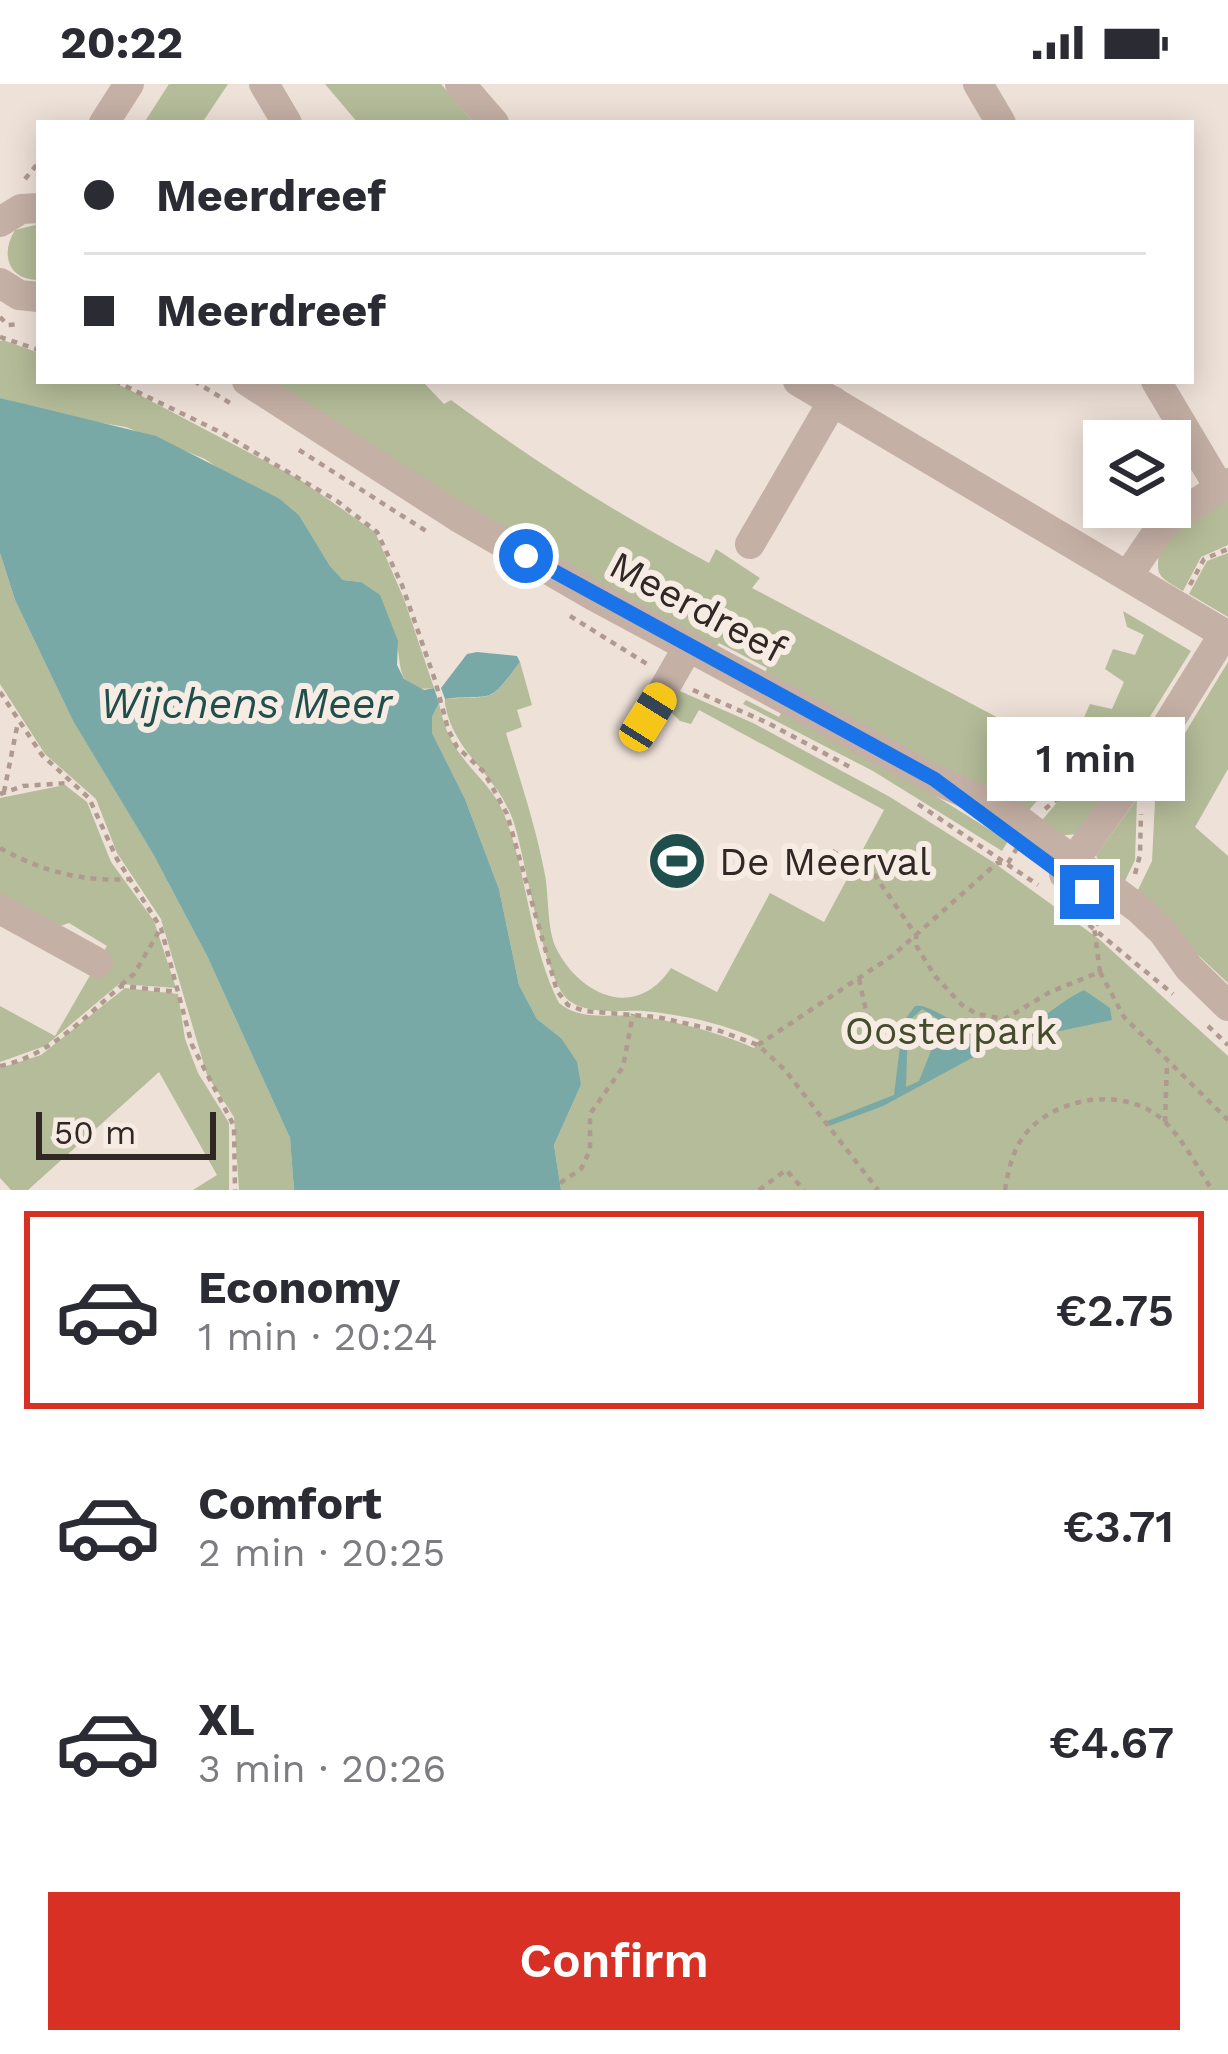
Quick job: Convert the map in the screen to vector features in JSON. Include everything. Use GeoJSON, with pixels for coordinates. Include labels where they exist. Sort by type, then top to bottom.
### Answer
{"type":"FeatureCollection","features":[{"type":"Feature","properties":{"kind":"street"},"geometry":{"type":"LineString","coordinates":[[106,120],[129,84]]}},
{"type":"Feature","properties":{"kind":"street"},"geometry":{"type":"LineString","coordinates":[[265,84],[285,120]]}},
{"type":"Feature","properties":{"kind":"street"},"geometry":{"type":"LineString","coordinates":[[460,84],[491,120]]}},
{"type":"Feature","properties":{"kind":"street"},"geometry":{"type":"LineString","coordinates":[[978,84],[999,120]]}},
{"type":"Feature","properties":{"kind":"street"},"geometry":{"type":"LineString","coordinates":[[1,286],[19,296],[36,297]]}},
{"type":"Feature","properties":{"kind":"street"},"geometry":{"type":"LineString","coordinates":[[803,384],[1226,635],[1142,766],[1069,867]]}},
{"type":"Feature","properties":{"kind":"street"},"geometry":{"type":"LineString","coordinates":[[1129,574],[1163,524],[1224,485],[1158,384]]}},
{"type":"Feature","properties":{"kind":"street","name":"Meerdreef"},"geometry":{"type":"LineString","coordinates":[[244,396],[688,647],[925,791],[986,800],[1020,844],[1069,867],[1109,910],[1163,932],[1189,968],[1228,1006]]}},
{"type":"Feature","properties":{"kind":"street"},"geometry":{"type":"LineString","coordinates":[[750,544],[833,401]]}},
{"type":"Feature","properties":{"kind":"street"},"geometry":{"type":"LineString","coordinates":[[648,717],[688,647]]}},
{"type":"Feature","properties":{"kind":"street"},"geometry":{"type":"LineString","coordinates":[[0,909],[98,963]]}},
{"type":"Feature","properties":{"kind":"path"},"geometry":{"type":"LineString","coordinates":[[20,207],[36,169]]}},
{"type":"Feature","properties":{"kind":"path"},"geometry":{"type":"LineString","coordinates":[[0,338],[36,349]]}},
{"type":"Feature","properties":{"kind":"path"},"geometry":{"type":"LineString","coordinates":[[121,384],[260,454],[337,501],[377,532],[402,585],[448,729],[457,747],[484,772],[507,814],[556,991],[568,1005],[720,1031],[758,1045],[785,1070],[878,1190]]}},
{"type":"Feature","properties":{"kind":"path"},"geometry":{"type":"LineString","coordinates":[[204,384],[244,396]]}},
{"type":"Feature","properties":{"kind":"path"},"geometry":{"type":"LineString","coordinates":[[293,446],[433,535]]}},
{"type":"Feature","properties":{"kind":"path"},"geometry":{"type":"LineString","coordinates":[[1179,606],[1204,559],[1228,549]]}},
{"type":"Feature","properties":{"kind":"path","name":"Meerdreef"},"geometry":{"type":"LineString","coordinates":[[568,615],[670,680],[853,769]]}},
{"type":"Feature","properties":{"kind":"path"},"geometry":{"type":"LineString","coordinates":[[0,692],[18,723],[68,783],[89,798],[161,928],[204,1075],[233,1126],[235,1190]]}},
{"type":"Feature","properties":{"kind":"path"},"geometry":{"type":"LineString","coordinates":[[18,723],[2,793],[68,783]]}},
{"type":"Feature","properties":{"kind":"path"},"geometry":{"type":"LineString","coordinates":[[758,1045],[916,935],[1020,844],[1049,803],[1100,780]]}},
{"type":"Feature","properties":{"kind":"path"},"geometry":{"type":"LineString","coordinates":[[925,791],[1020,844],[1109,910],[1181,1001]]}},
{"type":"Feature","properties":{"kind":"path"},"geometry":{"type":"LineString","coordinates":[[1141,813],[1135,877],[1109,910],[1100,972],[1124,1017],[1228,1120]]}},
{"type":"Feature","properties":{"kind":"path"},"geometry":{"type":"LineString","coordinates":[[0,848],[52,872],[130,879]]}},
{"type":"Feature","properties":{"kind":"path"},"geometry":{"type":"LineString","coordinates":[[832,851],[874,874],[949,992],[962,1005],[992,1019],[1005,1019],[1050,992],[1100,972]]}},
{"type":"Feature","properties":{"kind":"path"},"geometry":{"type":"LineString","coordinates":[[0,1066],[49,1046],[121,986],[134,974],[161,928]]}},
{"type":"Feature","properties":{"kind":"path"},"geometry":{"type":"LineString","coordinates":[[98,963],[118,976],[121,986]]}},
{"type":"Feature","properties":{"kind":"path"},"geometry":{"type":"LineString","coordinates":[[859,979],[871,1024],[893,1041]]}},
{"type":"Feature","properties":{"kind":"path"},"geometry":{"type":"LineString","coordinates":[[121,986],[179,992]]}},
{"type":"Feature","properties":{"kind":"path"},"geometry":{"type":"LineString","coordinates":[[560,1183],[581,1169],[590,1150],[590,1114],[622,1067],[633,1014]]}},
{"type":"Feature","properties":{"kind":"path"},"geometry":{"type":"LineString","coordinates":[[1197,1016],[1228,1045]]}},
{"type":"Feature","properties":{"kind":"path"},"geometry":{"type":"LineString","coordinates":[[1166,1122],[1168,1060]]}},
{"type":"Feature","properties":{"kind":"path"},"geometry":{"type":"LineString","coordinates":[[1005,1190],[1020,1140],[1032,1126],[1062,1107],[1101,1099],[1127,1102],[1166,1122],[1213,1190]]}},
{"type":"Feature","properties":{"kind":"path"},"geometry":{"type":"LineString","coordinates":[[759,1190],[786,1169],[804,1190]]}},
{"type":"Feature","properties":{"kind":"green space"},"geometry":{"type":"Polygon","coordinates":[[[169,84],[228,84],[204,120],[146,120],[169,84]]]}},
{"type":"Feature","properties":{"kind":"green space"},"geometry":{"type":"Polygon","coordinates":[[[325,84],[441,84],[471,120],[355,120],[325,84]]]}},
{"type":"Feature","properties":{"kind":"green space"},"geometry":{"type":"Polygon","coordinates":[[[36,225],[36,280],[20,276],[10,264],[8,248],[15,230],[36,225]]]}},
{"type":"Feature","properties":{"kind":"green space"},"geometry":{"type":"Polygon","coordinates":[[[0,341],[36,352],[36,384],[117,384],[299,479],[375,532],[434,688],[420,689],[405,680],[393,634],[361,582],[343,580],[299,515],[280,499],[232,478],[205,459],[126,427],[0,398],[0,341]]]}},
{"type":"Feature","properties":{"kind":"green space"},"geometry":{"type":"Polygon","coordinates":[[[272,384],[425,384],[444,404],[451,400],[641,525],[709,563],[716,549],[760,578],[752,588],[1050,745],[1064,717],[1081,724],[1090,704],[1112,709],[1124,682],[1105,669],[1113,649],[1135,655],[1144,635],[1127,627],[1123,611],[1191,651],[1126,755],[1048,788],[1024,816],[764,675],[767,668],[719,643],[715,648],[518,539],[272,384]]]}},
{"type":"Feature","properties":{"kind":"green space"},"geometry":{"type":"Polygon","coordinates":[[[1228,495],[1228,545],[1201,557],[1183,591],[1159,573],[1159,544],[1182,528],[1191,528],[1191,521],[1228,495]]]}},
{"type":"Feature","properties":{"kind":"green space"},"geometry":{"type":"Polygon","coordinates":[[[0,553],[15,600],[73,721],[153,854],[207,956],[290,1138],[294,1190],[239,1190],[234,1117],[207,1075],[161,919],[117,853],[96,799],[45,754],[0,684],[0,553]]]}},
{"type":"Feature","properties":{"kind":"green space"},"geometry":{"type":"Polygon","coordinates":[[[1228,553],[1228,617],[1189,594],[1207,561],[1228,553]]]}},
{"type":"Feature","properties":{"kind":"green space","name":"Oosterpark"},"geometry":{"type":"Polygon","coordinates":[[[520,662],[532,705],[517,710],[522,727],[506,733],[541,857],[553,940],[579,979],[609,996],[626,998],[657,984],[671,968],[717,992],[770,893],[824,922],[884,810],[699,710],[691,724],[680,721],[672,713],[675,689],[753,723],[890,797],[993,862],[1099,939],[1228,1056],[1228,1190],[561,1190],[554,1145],[581,1085],[561,1038],[537,1019],[519,985],[499,889],[465,799],[432,733],[432,717],[439,703],[452,742],[504,814],[541,957],[559,1003],[589,1015],[685,1025],[754,1048],[759,1040],[687,1017],[588,1009],[571,1002],[561,991],[544,946],[513,820],[457,737],[445,704],[445,699],[489,696],[520,662]]]}},
{"type":"Feature","properties":{"kind":"green space"},"geometry":{"type":"Polygon","coordinates":[[[1228,662],[1228,769],[1195,827],[1228,856],[1228,983],[1135,896],[1152,861],[1156,781],[1228,662]]]}},
{"type":"Feature","properties":{"kind":"green space"},"geometry":{"type":"Polygon","coordinates":[[[746,700],[779,717],[783,710],[889,767],[1008,841],[1002,851],[873,771],[743,704],[746,700]]]}},
{"type":"Feature","properties":{"kind":"green space"},"geometry":{"type":"Polygon","coordinates":[[[1118,779],[1077,834],[1057,836],[1038,825],[1059,800],[1118,779]]]}},
{"type":"Feature","properties":{"kind":"green space"},"geometry":{"type":"Polygon","coordinates":[[[65,785],[87,802],[111,862],[154,921],[176,988],[119,984],[45,1046],[0,1062],[0,1006],[55,1036],[107,946],[69,923],[52,929],[0,900],[0,798],[65,785]]]}},
{"type":"Feature","properties":{"kind":"green space"},"geometry":{"type":"Polygon","coordinates":[[[1137,799],[1135,860],[1122,887],[1100,867],[1096,855],[1137,799]]]}},
{"type":"Feature","properties":{"kind":"green space"},"geometry":{"type":"Polygon","coordinates":[[[125,988],[178,994],[185,1039],[198,1073],[229,1123],[229,1190],[193,1190],[217,1175],[159,1072],[28,1190],[11,1190],[0,1178],[0,1068],[41,1055],[125,988]]]}},
{"type":"Feature","properties":{"kind":"water","name":"Wijchens Meer"},"geometry":{"type":"Polygon","coordinates":[[[0,398],[156,436],[280,499],[299,515],[343,580],[361,582],[380,595],[398,641],[397,665],[404,679],[424,690],[434,688],[439,703],[432,717],[432,733],[465,799],[499,889],[519,985],[537,1019],[561,1038],[577,1062],[581,1085],[554,1145],[561,1190],[294,1190],[290,1138],[207,956],[153,854],[73,721],[15,600],[0,553],[0,398]]]}},
{"type":"Feature","properties":{"kind":"water"},"geometry":{"type":"Polygon","coordinates":[[[467,654],[517,656],[520,662],[488,696],[445,699],[441,688],[467,654]]]}},
{"type":"Feature","properties":{"kind":"water"},"geometry":{"type":"Polygon","coordinates":[[[1084,990],[1110,1008],[1112,1020],[998,1044],[883,1106],[829,1126],[825,1122],[894,1095],[903,1022],[915,1006],[976,1031],[1001,1035],[1023,1029],[1084,990]],[[922,1009],[908,1022],[906,1087],[919,1081],[940,1028],[938,1019],[922,1009]]]}},
{"type":"Feature","properties":{"kind":"place","name":"De Meerval"},"geometry":{"type":"Point","coordinates":[677,861]}},
{"type":"Feature","properties":{"kind":"route"},"geometry":{"type":"LineString","coordinates":[[526,556],[934,779],[1087,892]]}}]}
